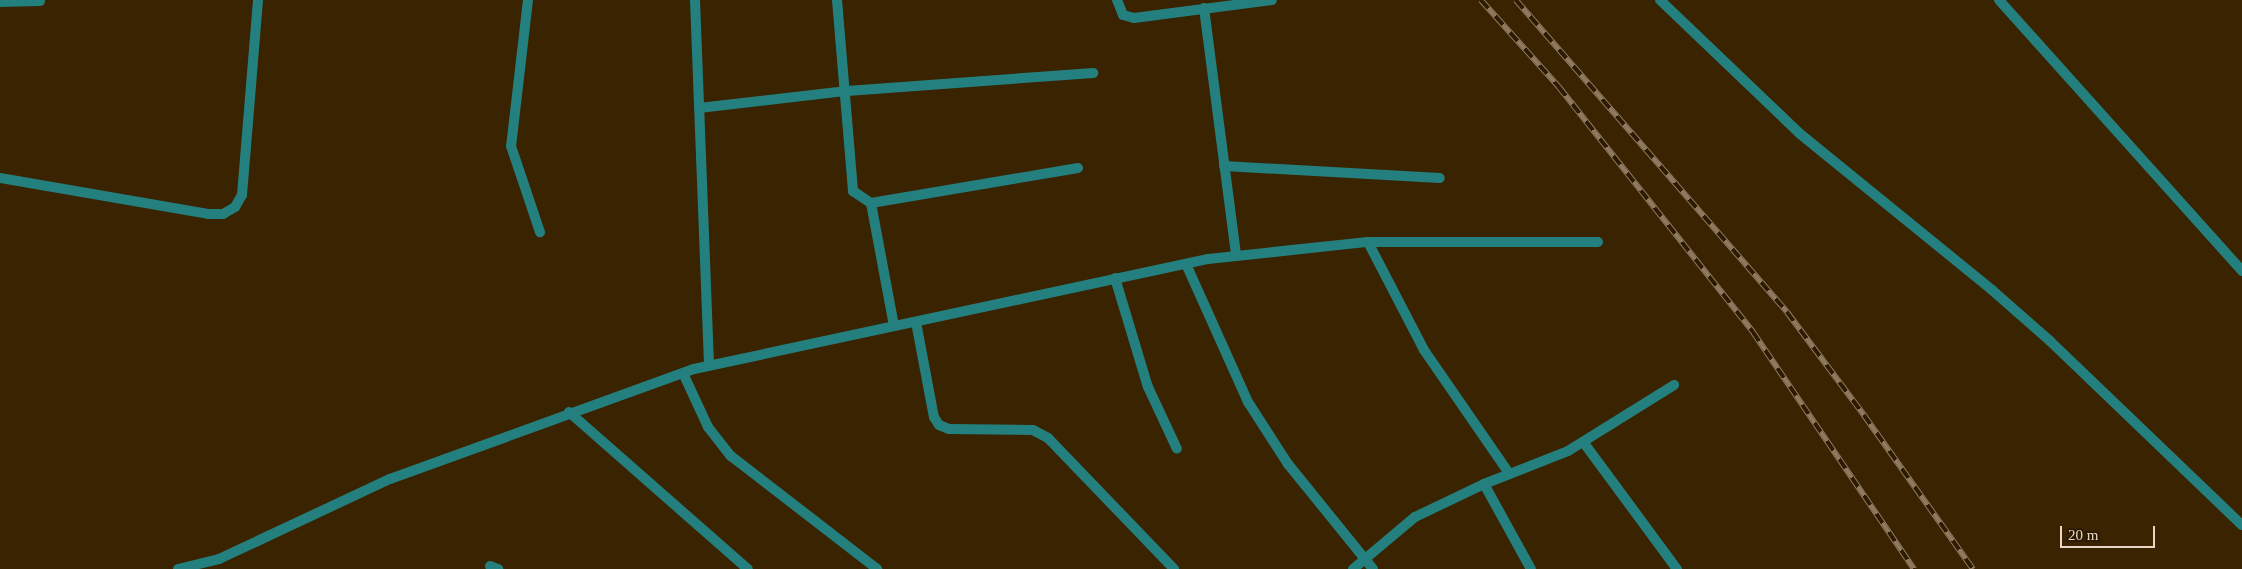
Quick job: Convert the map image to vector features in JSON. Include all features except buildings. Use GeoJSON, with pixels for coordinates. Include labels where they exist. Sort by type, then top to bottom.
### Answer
{"type":"FeatureCollection","features":[{"type":"Feature","properties":{"kind":"street"},"geometry":{"type":"LineString","coordinates":[[0,178],[208,214],[223,214],[235,207],[242,195],[258,0]]}},
{"type":"Feature","properties":{"kind":"street"},"geometry":{"type":"LineString","coordinates":[[528,0],[511,146],[540,232]]}},
{"type":"Feature","properties":{"kind":"street"},"geometry":{"type":"LineString","coordinates":[[695,0],[709,365]]}},
{"type":"Feature","properties":{"kind":"street"},"geometry":{"type":"LineString","coordinates":[[837,0],[847,91],[853,191],[871,203],[1078,168]]}},
{"type":"Feature","properties":{"kind":"street"},"geometry":{"type":"LineString","coordinates":[[1117,0],[1122,16],[1134,18],[1272,0]]}},
{"type":"Feature","properties":{"kind":"street"},"geometry":{"type":"LineString","coordinates":[[1660,0],[1799,133],[1992,290],[2050,342],[2242,525]]}},
{"type":"Feature","properties":{"kind":"street"},"geometry":{"type":"LineString","coordinates":[[1999,0],[2242,271]]}},
{"type":"Feature","properties":{"kind":"street"},"geometry":{"type":"LineString","coordinates":[[0,2],[40,1]]}},
{"type":"Feature","properties":{"kind":"street"},"geometry":{"type":"LineString","coordinates":[[1204,8],[1236,256]]}},
{"type":"Feature","properties":{"kind":"street"},"geometry":{"type":"LineString","coordinates":[[699,108],[847,91],[1093,73]]}},
{"type":"Feature","properties":{"kind":"street"},"geometry":{"type":"LineString","coordinates":[[1224,166],[1440,178]]}},
{"type":"Feature","properties":{"kind":"street"},"geometry":{"type":"LineString","coordinates":[[871,203],[894,326]]}},
{"type":"Feature","properties":{"kind":"street"},"geometry":{"type":"LineString","coordinates":[[1368,242],[1424,350],[1510,473]]}},
{"type":"Feature","properties":{"kind":"street"},"geometry":{"type":"LineString","coordinates":[[178,569],[219,559],[390,479],[569,412],[709,365],[1116,278],[1236,256],[1368,242],[1598,242]]}},
{"type":"Feature","properties":{"kind":"street"},"geometry":{"type":"LineString","coordinates":[[1186,264],[1248,402],[1288,464],[1373,569]]}},
{"type":"Feature","properties":{"kind":"street"},"geometry":{"type":"LineString","coordinates":[[1116,278],[1148,387],[1177,449]]}},
{"type":"Feature","properties":{"kind":"street"},"geometry":{"type":"LineString","coordinates":[[916,322],[934,417],[940,425],[949,429],[1033,430],[1048,438],[1174,569]]}},
{"type":"Feature","properties":{"kind":"street"},"geometry":{"type":"LineString","coordinates":[[682,373],[708,427],[731,456],[877,569]]}},
{"type":"Feature","properties":{"kind":"street"},"geometry":{"type":"LineString","coordinates":[[1352,569],[1415,517],[1484,484],[1584,443],[1674,385]]}},
{"type":"Feature","properties":{"kind":"street"},"geometry":{"type":"LineString","coordinates":[[569,412],[748,569]]}},
{"type":"Feature","properties":{"kind":"street"},"geometry":{"type":"LineString","coordinates":[[1584,443],[1677,569]]}},
{"type":"Feature","properties":{"kind":"street"},"geometry":{"type":"LineString","coordinates":[[1484,484],[1531,569]]}},
{"type":"Feature","properties":{"kind":"railway"},"geometry":{"type":"LineString","coordinates":[[1481,0],[1559,87],[1753,332],[1914,569]]}},
{"type":"Feature","properties":{"kind":"railway"},"geometry":{"type":"LineString","coordinates":[[1516,0],[1787,312],[1864,415],[1973,569]]}}]}
